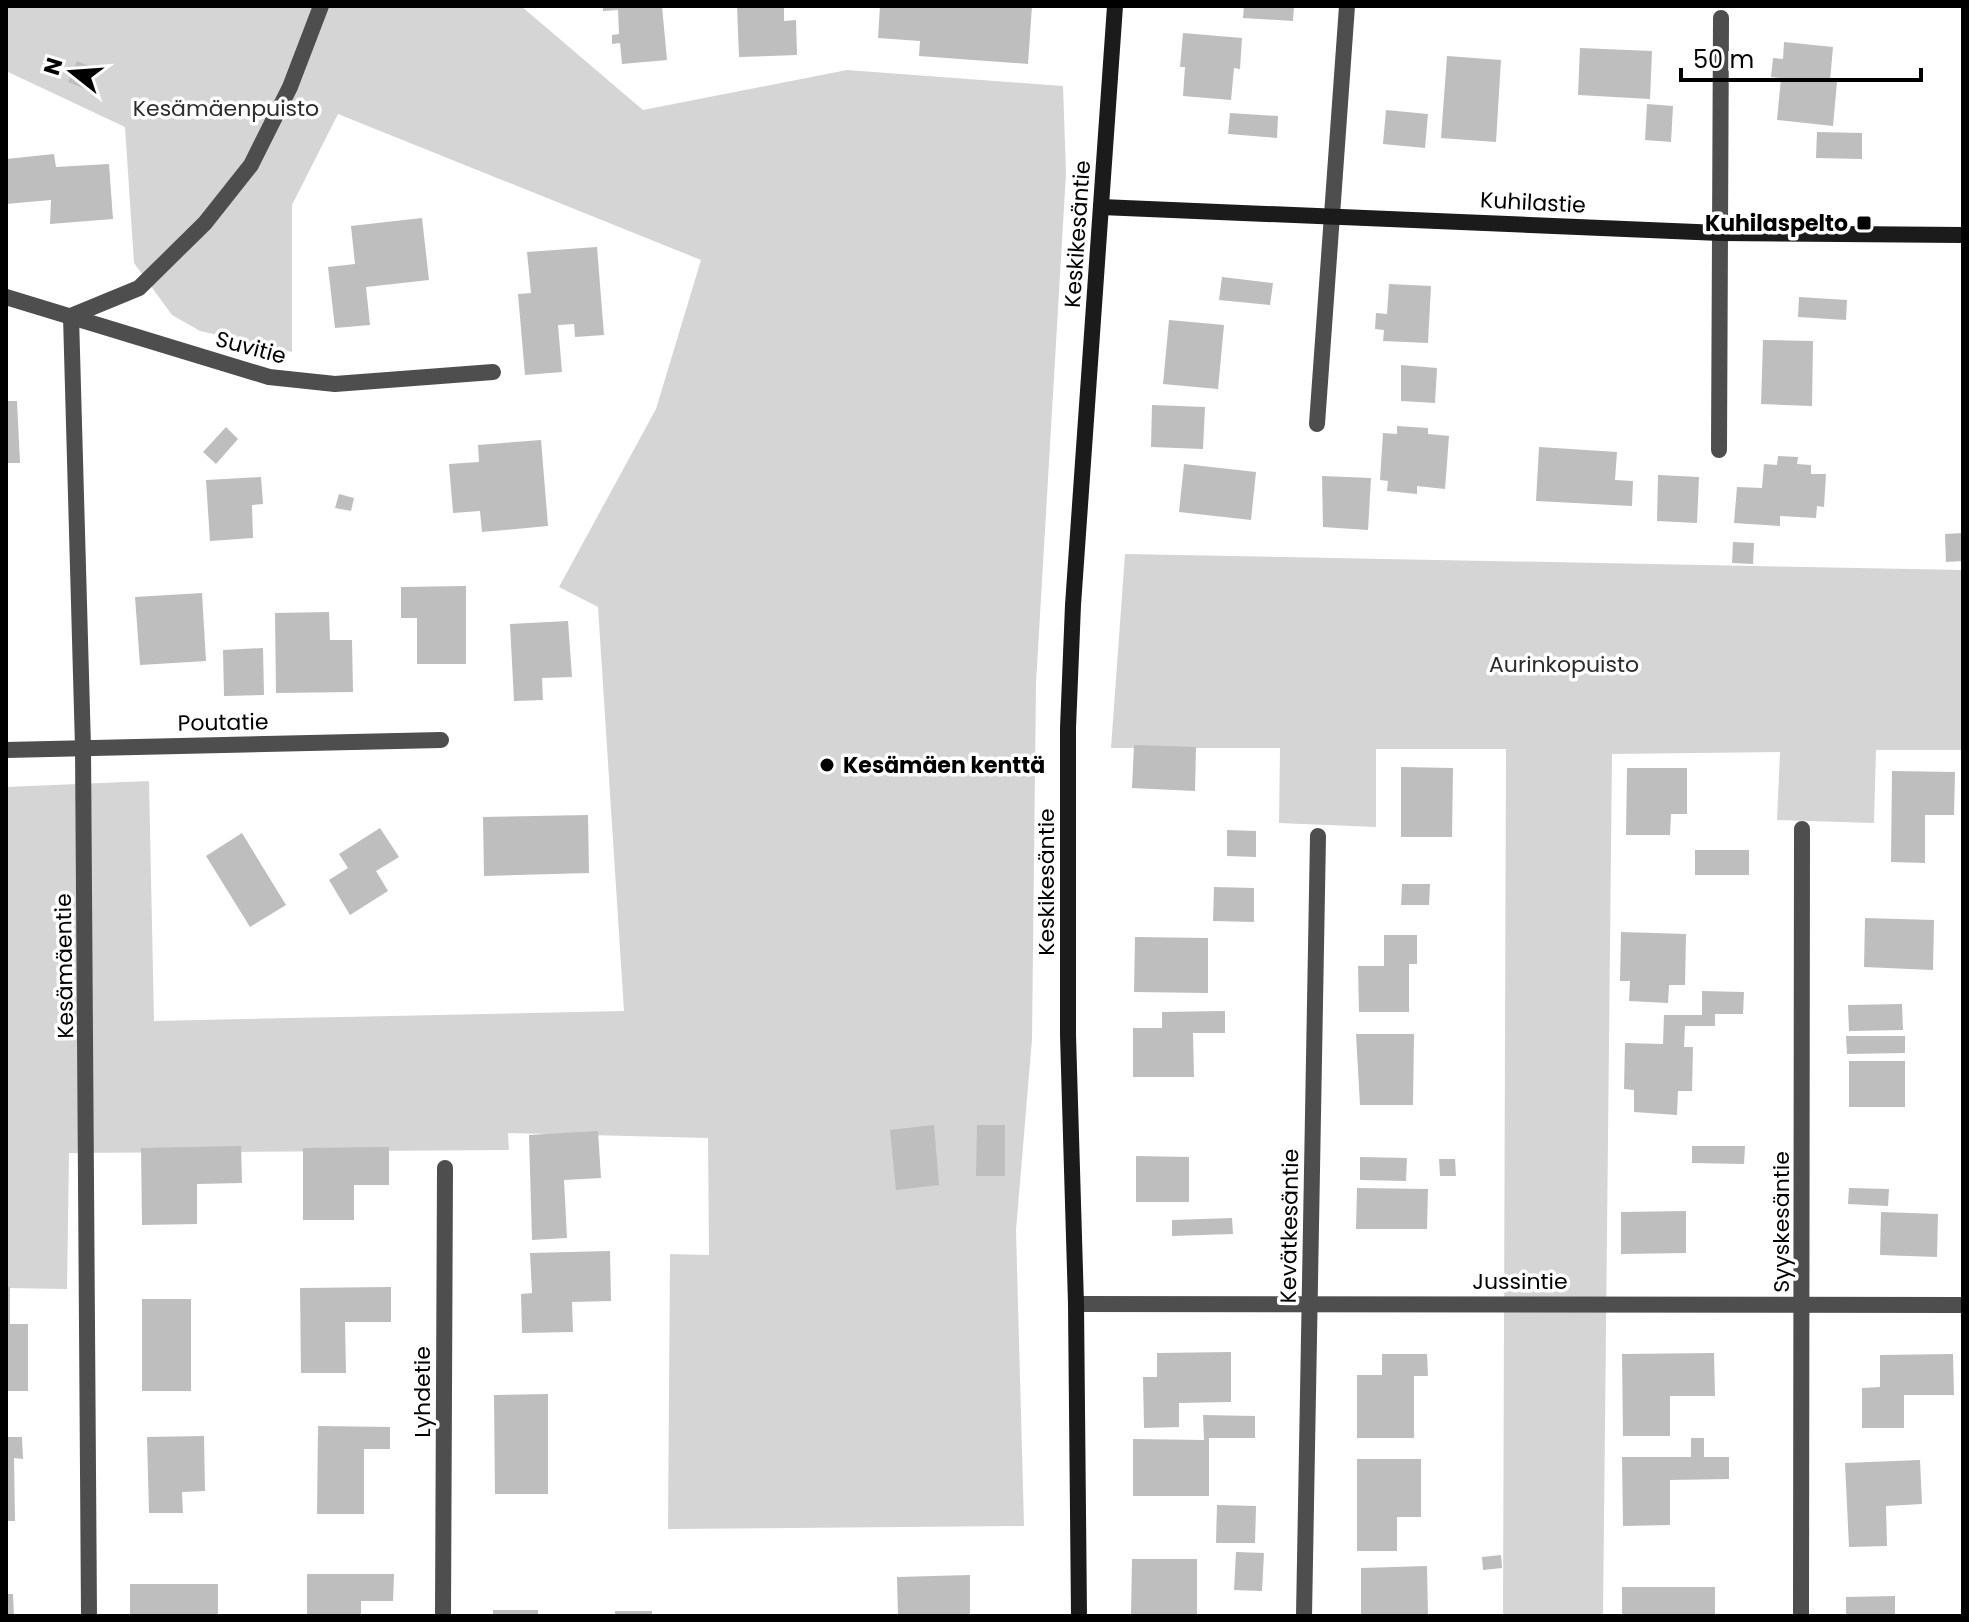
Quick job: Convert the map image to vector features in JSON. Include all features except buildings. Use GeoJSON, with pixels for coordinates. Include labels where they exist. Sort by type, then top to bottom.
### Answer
{"type":"FeatureCollection","features":[{"type":"Feature","properties":{"kind":"street"},"geometry":{"type":"LineString","coordinates":[[71,316],[139,288],[205,223],[251,165],[290,87],[321,6]]}},
{"type":"Feature","properties":{"kind":"street","name":"Keskikesäntie"},"geometry":{"type":"LineString","coordinates":[[1079,1616],[1076,1304],[1068,1035],[1068,728],[1073,605],[1115,6]]}},
{"type":"Feature","properties":{"kind":"street"},"geometry":{"type":"LineString","coordinates":[[1317,424],[1347,6]]}},
{"type":"Feature","properties":{"kind":"street"},"geometry":{"type":"LineString","coordinates":[[1719,450],[1721,18]]}},
{"type":"Feature","properties":{"kind":"street","name":"Kuhilastie"},"geometry":{"type":"LineString","coordinates":[[1101,207],[1720,233],[1963,235]]}},
{"type":"Feature","properties":{"kind":"street","name":"Suvitie"},"geometry":{"type":"LineString","coordinates":[[6,297],[237,369],[299,382],[335,384],[493,372]]}},
{"type":"Feature","properties":{"kind":"street","name":"Kesämäentie"},"geometry":{"type":"LineString","coordinates":[[71,316],[83,747],[89,1616]]}},
{"type":"Feature","properties":{"kind":"street","name":"Poutatie"},"geometry":{"type":"LineString","coordinates":[[6,750],[441,740]]}},
{"type":"Feature","properties":{"kind":"street","name":"Syyskesäntie"},"geometry":{"type":"LineString","coordinates":[[1801,1616],[1802,829]]}},
{"type":"Feature","properties":{"kind":"street","name":"Kevätkesäntie"},"geometry":{"type":"LineString","coordinates":[[1304,1616],[1318,836]]}},
{"type":"Feature","properties":{"kind":"street","name":"Lyhdetie"},"geometry":{"type":"LineString","coordinates":[[443,1616],[445,1168]]}},
{"type":"Feature","properties":{"kind":"street","name":"Jussintie"},"geometry":{"type":"LineString","coordinates":[[1076,1304],[1963,1305]]}},
{"type":"Feature","properties":{"kind":"green space","name":"Kesämäenpuisto"},"geometry":{"type":"Polygon","coordinates":[[[6,6],[521,6],[643,110],[847,70],[1063,86],[1066,173],[1036,683],[1032,1039],[1016,1230],[1024,1526],[668,1529],[670,1254],[709,1255],[708,1138],[508,1133],[509,1150],[69,1153],[67,1289],[6,1288],[6,787],[149,781],[154,1021],[624,1011],[598,607],[559,587],[656,409],[701,260],[338,114],[292,205],[292,352],[200,331],[172,315],[134,263],[125,127],[6,71],[6,6]]]}},
{"type":"Feature","properties":{"kind":"green space","name":"Aurinkopuisto"},"geometry":{"type":"Polygon","coordinates":[[[1125,554],[1963,570],[1963,750],[1876,750],[1874,823],[1777,820],[1780,752],[1612,754],[1603,1616],[1503,1616],[1506,749],[1376,749],[1376,827],[1279,823],[1280,748],[1111,748],[1125,554]]]}},
{"type":"Feature","properties":{"kind":"place","name":"Kuhilaspelto"},"geometry":{"type":"Point","coordinates":[1864,223]}},
{"type":"Feature","properties":{"kind":"place","name":"Kesämäen kenttä"},"geometry":{"type":"Point","coordinates":[827,765]}}]}
